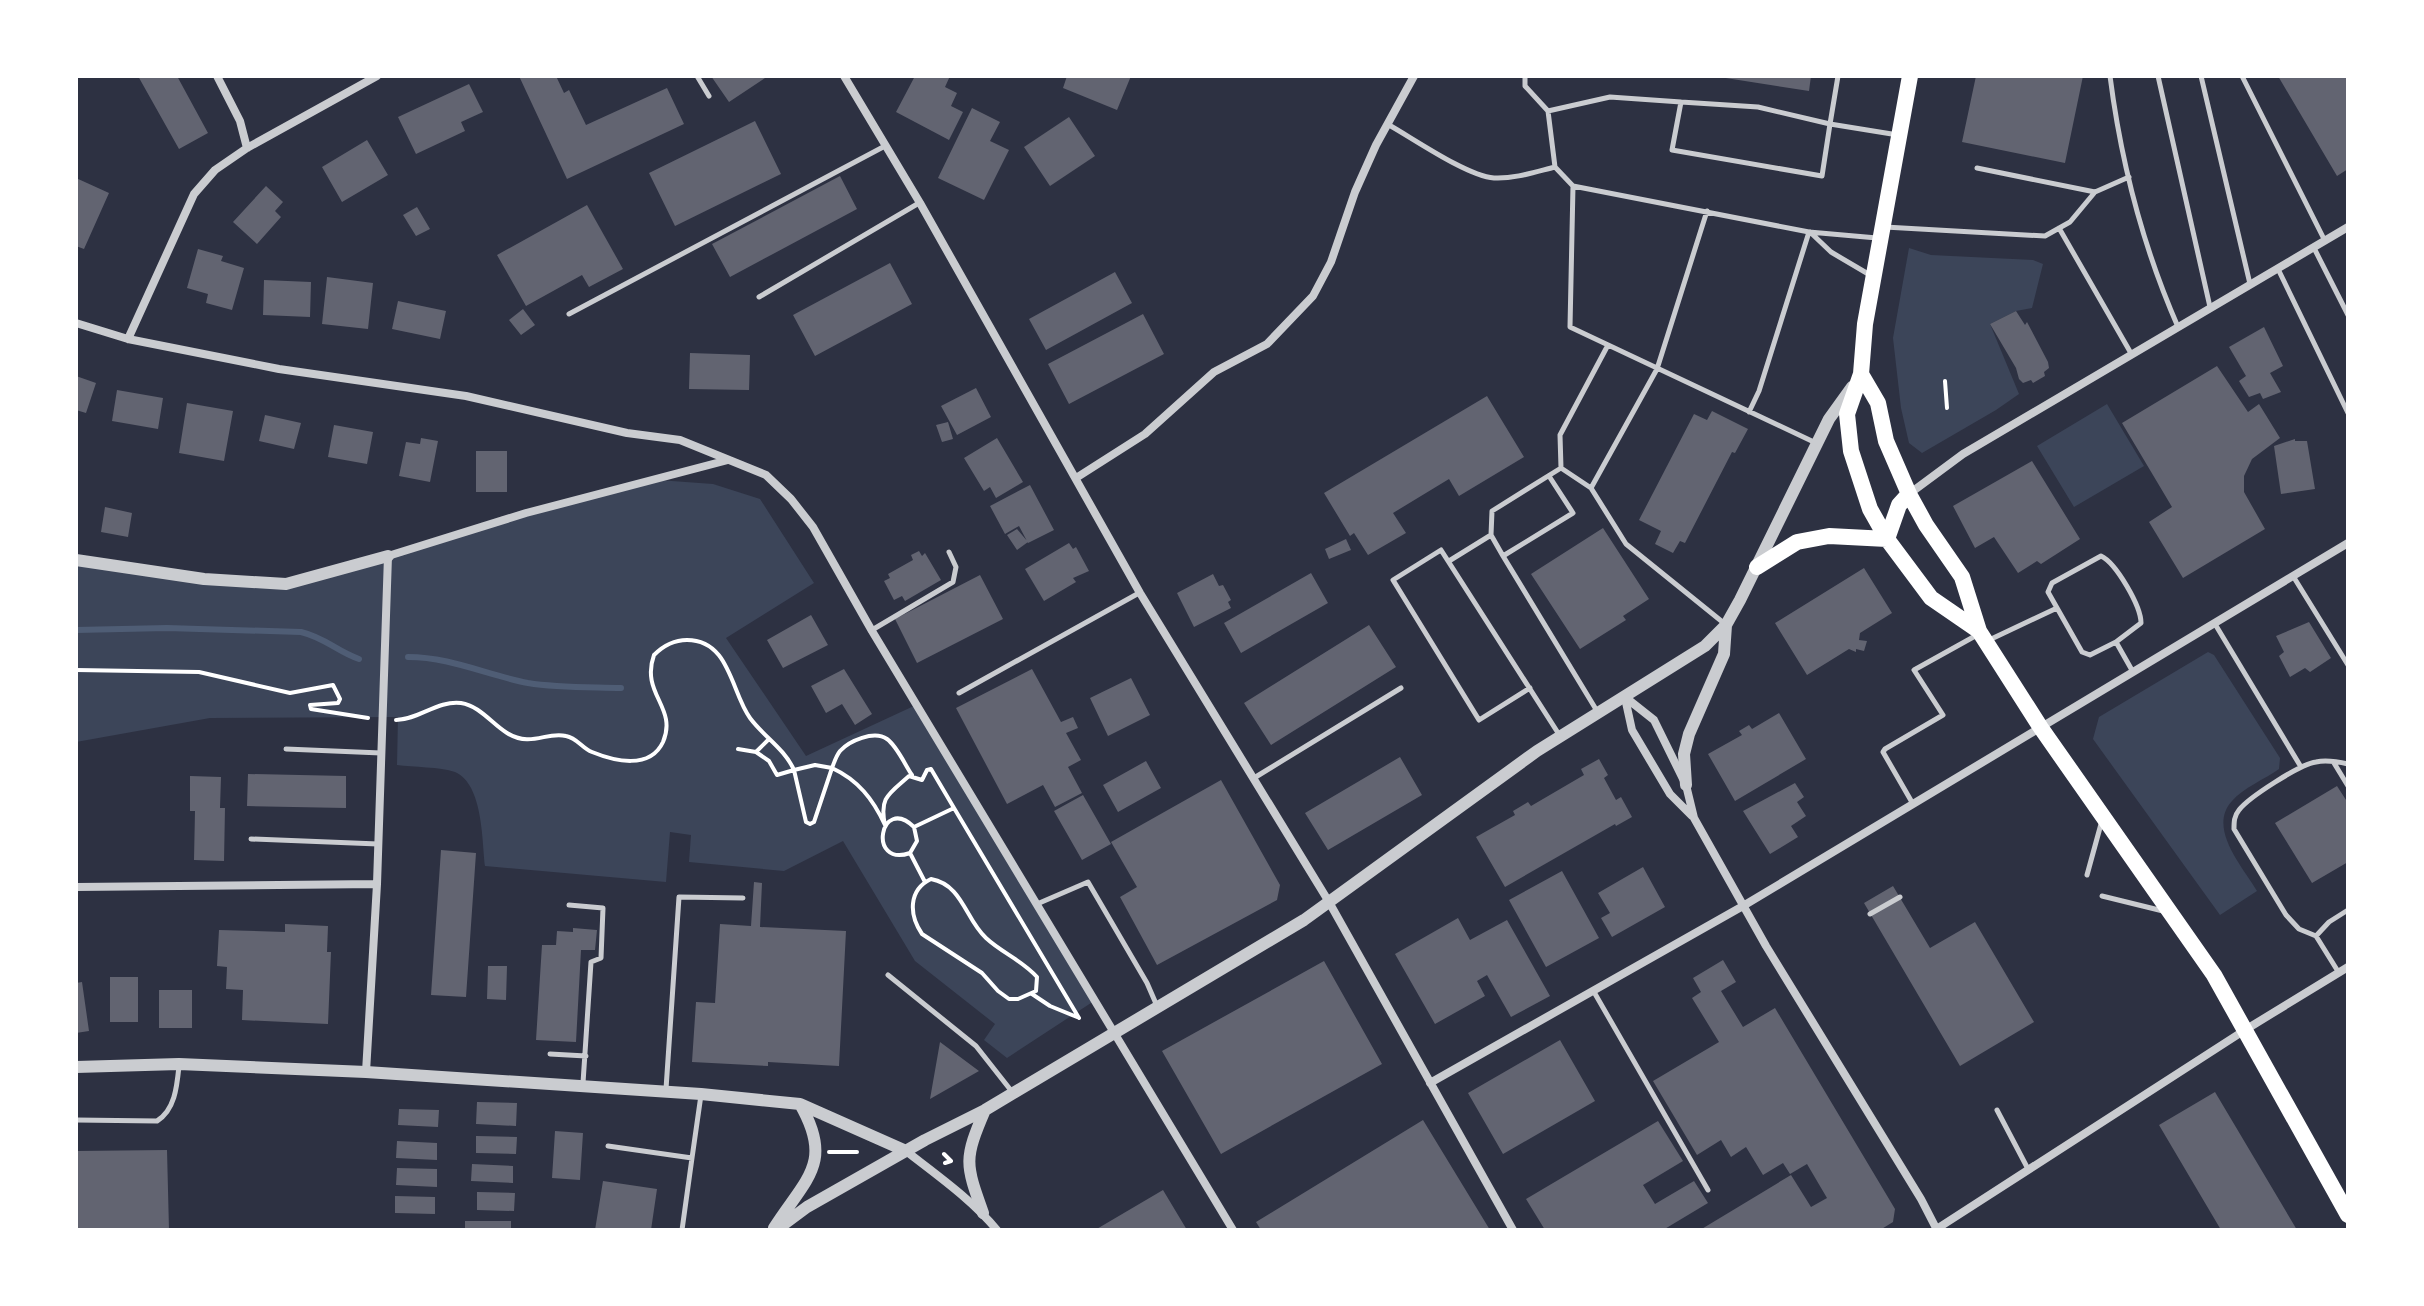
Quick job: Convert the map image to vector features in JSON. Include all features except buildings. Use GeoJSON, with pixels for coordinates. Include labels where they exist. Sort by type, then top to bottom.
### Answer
{"type":"FeatureCollection","features":[{"type":"Feature","properties":{"kind":"highway"},"geometry":{"type":"LineString","coordinates":[[1910,76],[1865,324],[1861,374],[1847,414],[1851,451],[1870,509],[1887,539],[1931,598],[1982,635]]}},
{"type":"Feature","properties":{"kind":"highway"},"geometry":{"type":"LineString","coordinates":[[1861,374],[1878,403],[1886,441],[1909,494],[1962,577],[1982,635],[2041,728],[2214,975],[2348,1215]]}},
{"type":"Feature","properties":{"kind":"highway"},"geometry":{"type":"LineString","coordinates":[[1887,539],[1899,505],[1909,494]]}},
{"type":"Feature","properties":{"kind":"highway"},"geometry":{"type":"LineString","coordinates":[[1757,567],[1797,542],[1829,536],[1887,539]]}},
{"type":"Feature","properties":{"kind":"street"},"geometry":{"type":"LineString","coordinates":[[217,76],[240,121],[247,148]]}},
{"type":"Feature","properties":{"kind":"street"},"geometry":{"type":"LineString","coordinates":[[128,339],[194,194],[215,170],[247,148],[377,76]]}},
{"type":"Feature","properties":{"kind":"street"},"geometry":{"type":"LineString","coordinates":[[844,76],[920,203],[1140,593],[1329,902],[1513,1230]]}},
{"type":"Feature","properties":{"kind":"street"},"geometry":{"type":"LineString","coordinates":[[1076,478],[1145,434],[1214,372],[1267,344],[1313,296],[1331,262],[1355,192],[1376,145],[1414,76]]}},
{"type":"Feature","properties":{"kind":"street"},"geometry":{"type":"LineString","coordinates":[[1909,494],[1963,454],[2348,227]]}},
{"type":"Feature","properties":{"kind":"street"},"geometry":{"type":"LineString","coordinates":[[76,323],[128,339],[279,369],[466,396],[627,433],[680,440],[766,475],[791,499],[813,527],[872,631],[1233,1230]]}},
{"type":"Feature","properties":{"kind":"street"},"geometry":{"type":"LineString","coordinates":[[775,1230],[807,1207],[985,1110],[1158,1009],[1329,902],[1560,737],[1705,646],[1726,625],[1829,419],[1861,374]]}},
{"type":"Feature","properties":{"kind":"street"},"geometry":{"type":"LineString","coordinates":[[76,560],[204,579],[286,584],[526,513],[728,460]]}},
{"type":"Feature","properties":{"kind":"street"},"geometry":{"type":"LineString","coordinates":[[1430,1083],[1743,906],[2348,543]]}},
{"type":"Feature","properties":{"kind":"street"},"geometry":{"type":"LineString","coordinates":[[366,1072],[379,845],[388,556]]}},
{"type":"Feature","properties":{"kind":"street"},"geometry":{"type":"LineString","coordinates":[[1726,625],[1724,654],[1689,734],[1684,754],[1686,785],[1694,818],[1936,1230],[2245,1030],[2344,970]]}},
{"type":"Feature","properties":{"kind":"street"},"geometry":{"type":"LineString","coordinates":[[1625,697],[1654,720],[1686,785]]}},
{"type":"Feature","properties":{"kind":"street"},"geometry":{"type":"LineString","coordinates":[[1625,697],[1632,730],[1670,794],[1694,818]]}},
{"type":"Feature","properties":{"kind":"street"},"geometry":{"type":"LineString","coordinates":[[76,887],[377,884]]}},
{"type":"Feature","properties":{"kind":"street"},"geometry":{"type":"LineString","coordinates":[[76,1067],[179,1064],[366,1072],[666,1090],[800,1104],[906,1151],[983,1213],[997,1230]]}},
{"type":"Feature","properties":{"kind":"street"},"geometry":{"type":"LineString","coordinates":[[775,1230],[813,1171],[817,1152],[813,1126],[800,1104]]}},
{"type":"Feature","properties":{"kind":"street"},"geometry":{"type":"LineString","coordinates":[[983,1213],[968,1167],[968,1155],[985,1110]]}},
{"type":"Feature","properties":{"kind":"lane"},"geometry":{"type":"LineString","coordinates":[[697,76],[709,96]]}},
{"type":"Feature","properties":{"kind":"lane"},"geometry":{"type":"LineString","coordinates":[[1525,76],[1525,86],[1548,111],[1555,167],[1573,186],[1809,232],[2045,236],[2070,222],[2095,192],[2129,177]]}},
{"type":"Feature","properties":{"kind":"lane"},"geometry":{"type":"LineString","coordinates":[[1681,102],[1672,150],[1822,176],[1838,76]]}},
{"type":"Feature","properties":{"kind":"lane"},"geometry":{"type":"LineString","coordinates":[[2110,76],[2117,129],[2155,275],[2178,328]]}},
{"type":"Feature","properties":{"kind":"lane"},"geometry":{"type":"LineString","coordinates":[[2158,76],[2211,308]]}},
{"type":"Feature","properties":{"kind":"lane"},"geometry":{"type":"LineString","coordinates":[[2201,76],[2251,285]]}},
{"type":"Feature","properties":{"kind":"lane"},"geometry":{"type":"LineString","coordinates":[[2242,76],[2325,241]]}},
{"type":"Feature","properties":{"kind":"lane"},"geometry":{"type":"LineString","coordinates":[[1548,111],[1610,97],[1758,107],[1830,124],[1899,135]]}},
{"type":"Feature","properties":{"kind":"lane"},"geometry":{"type":"LineString","coordinates":[[1389,125],[1471,171],[1490,178],[1511,178],[1555,167]]}},
{"type":"Feature","properties":{"kind":"lane"},"geometry":{"type":"LineString","coordinates":[[569,314],[886,145]]}},
{"type":"Feature","properties":{"kind":"lane"},"geometry":{"type":"LineString","coordinates":[[1977,168],[2095,192]]}},
{"type":"Feature","properties":{"kind":"lane"},"geometry":{"type":"LineString","coordinates":[[1573,186],[1570,327],[1817,444]]}},
{"type":"Feature","properties":{"kind":"lane"},"geometry":{"type":"LineString","coordinates":[[759,297],[920,203]]}},
{"type":"Feature","properties":{"kind":"lane"},"geometry":{"type":"LineString","coordinates":[[1591,488],[1657,369],[1707,211]]}},
{"type":"Feature","properties":{"kind":"lane"},"geometry":{"type":"LineString","coordinates":[[2059,228],[2132,355]]}},
{"type":"Feature","properties":{"kind":"lane"},"geometry":{"type":"LineString","coordinates":[[1809,232],[1831,252],[1874,277]]}},
{"type":"Feature","properties":{"kind":"lane"},"geometry":{"type":"LineString","coordinates":[[1749,412],[1759,391],[1809,232]]}},
{"type":"Feature","properties":{"kind":"lane"},"geometry":{"type":"LineString","coordinates":[[2314,248],[2348,315]]}},
{"type":"Feature","properties":{"kind":"lane"},"geometry":{"type":"LineString","coordinates":[[2278,269],[2348,413]]}},
{"type":"Feature","properties":{"kind":"lane"},"geometry":{"type":"LineString","coordinates":[[1561,468],[1560,435],[1608,345]]}},
{"type":"Feature","properties":{"kind":"lane"},"geometry":{"type":"LineString","coordinates":[[1561,468],[1492,511],[1491,535],[1598,713]]}},
{"type":"Feature","properties":{"kind":"lane"},"geometry":{"type":"LineString","coordinates":[[1561,468],[1591,488],[1626,544],[1726,625]]}},
{"type":"Feature","properties":{"kind":"lane"},"geometry":{"type":"LineString","coordinates":[[1503,556],[1573,513],[1549,476]]}},
{"type":"Feature","properties":{"kind":"lane"},"geometry":{"type":"LineString","coordinates":[[1449,561],[1491,535]]}},
{"type":"Feature","properties":{"kind":"lane"},"geometry":{"type":"LineString","coordinates":[[1530,688],[1479,720],[1393,580],[1441,550],[1530,688],[1560,737]]}},
{"type":"Feature","properties":{"kind":"lane"},"geometry":{"type":"LineString","coordinates":[[872,631],[953,582],[956,567],[949,552]]}},
{"type":"Feature","properties":{"kind":"lane"},"geometry":{"type":"LineString","coordinates":[[2101,556],[2110,560],[2141,612],[2141,623],[2116,642],[2090,655],[2082,652],[2048,592],[2052,583],[2101,556]]}},
{"type":"Feature","properties":{"kind":"lane"},"geometry":{"type":"LineString","coordinates":[[2293,576],[2348,665]]}},
{"type":"Feature","properties":{"kind":"lane"},"geometry":{"type":"LineString","coordinates":[[959,693],[1140,593]]}},
{"type":"Feature","properties":{"kind":"lane"},"geometry":{"type":"LineString","coordinates":[[1914,804],[1883,752],[1943,715],[1914,670],[1982,635],[2057,608]]}},
{"type":"Feature","properties":{"kind":"lane"},"geometry":{"type":"LineString","coordinates":[[2215,624],[2301,767]]}},
{"type":"Feature","properties":{"kind":"lane"},"geometry":{"type":"LineString","coordinates":[[2116,642],[2133,672]]}},
{"type":"Feature","properties":{"kind":"lane"},"geometry":{"type":"LineString","coordinates":[[1254,778],[1401,688]]}},
{"type":"Feature","properties":{"kind":"lane"},"geometry":{"type":"LineString","coordinates":[[286,749],[382,753]]}},
{"type":"Feature","properties":{"kind":"lane"},"geometry":{"type":"LineString","coordinates":[[2344,970],[2316,936],[2299,929],[2286,915],[2234,829],[2234,820],[2239,809],[2301,767],[2315,762],[2347,764]]}},
{"type":"Feature","properties":{"kind":"lane"},"geometry":{"type":"LineString","coordinates":[[2333,762],[2348,786]]}},
{"type":"Feature","properties":{"kind":"lane"},"geometry":{"type":"LineString","coordinates":[[2087,875],[2104,815]]}},
{"type":"Feature","properties":{"kind":"lane"},"geometry":{"type":"LineString","coordinates":[[251,839],[379,845]]}},
{"type":"Feature","properties":{"kind":"lane"},"geometry":{"type":"LineString","coordinates":[[1036,904],[1088,882],[1147,983],[1158,1009]]}},
{"type":"Feature","properties":{"kind":"lane"},"geometry":{"type":"LineString","coordinates":[[2102,896],[2171,913]]}},
{"type":"Feature","properties":{"kind":"lane"},"geometry":{"type":"LineString","coordinates":[[666,1090],[679,897],[743,898]]}},
{"type":"Feature","properties":{"kind":"lane"},"geometry":{"type":"LineString","coordinates":[[1870,914],[1900,897]]}},
{"type":"Feature","properties":{"kind":"lane"},"geometry":{"type":"LineString","coordinates":[[569,905],[603,908],[601,958],[591,962],[583,1084]]}},
{"type":"Feature","properties":{"kind":"lane"},"geometry":{"type":"LineString","coordinates":[[2316,936],[2329,922],[2348,910]]}},
{"type":"Feature","properties":{"kind":"lane"},"geometry":{"type":"LineString","coordinates":[[888,975],[976,1046],[1014,1093]]}},
{"type":"Feature","properties":{"kind":"lane"},"geometry":{"type":"LineString","coordinates":[[1594,992],[1708,1190]]}},
{"type":"Feature","properties":{"kind":"lane"},"geometry":{"type":"LineString","coordinates":[[550,1054],[586,1056]]}},
{"type":"Feature","properties":{"kind":"lane"},"geometry":{"type":"LineString","coordinates":[[76,1120],[157,1121],[165,1116],[176,1090],[179,1064]]}},
{"type":"Feature","properties":{"kind":"lane"},"geometry":{"type":"LineString","coordinates":[[682,1230],[701,1094]]}},
{"type":"Feature","properties":{"kind":"lane"},"geometry":{"type":"LineString","coordinates":[[1997,1110],[2029,1169]]}},
{"type":"Feature","properties":{"kind":"lane"},"geometry":{"type":"LineString","coordinates":[[608,1146],[692,1158]]}},
{"type":"Feature","properties":{"kind":"path"},"geometry":{"type":"LineString","coordinates":[[1945,381],[1947,408]]}},
{"type":"Feature","properties":{"kind":"path"},"geometry":{"type":"LineString","coordinates":[[76,670],[199,672],[290,693],[333,685],[340,699],[338,703],[310,705],[311,709],[382,721],[406,720],[443,705],[461,703],[477,709],[507,733],[522,739],[563,735],[574,738],[592,752],[626,762],[639,761],[661,747],[667,728],[666,715],[654,693],[650,675],[654,655],[675,640],[700,641],[714,650],[724,662],[747,714],[782,749],[794,770],[806,822],[814,822],[838,753],[851,742],[881,736],[888,739],[912,775],[922,780],[927,770],[931,769],[1079,1018],[1050,1006],[1032,994]]}},
{"type":"Feature","properties":{"kind":"path"},"geometry":{"type":"LineString","coordinates":[[756,752],[769,739]]}},
{"type":"Feature","properties":{"kind":"path"},"geometry":{"type":"LineString","coordinates":[[738,749],[756,752],[769,761],[777,775],[815,765],[832,768],[852,779],[864,791],[885,825]]}},
{"type":"Feature","properties":{"kind":"path"},"geometry":{"type":"LineString","coordinates":[[885,825],[901,819],[914,827],[917,841],[910,853],[899,855],[887,849],[882,838],[884,799],[912,775]]}},
{"type":"Feature","properties":{"kind":"path"},"geometry":{"type":"LineString","coordinates":[[914,827],[954,808]]}},
{"type":"Feature","properties":{"kind":"path"},"geometry":{"type":"LineString","coordinates":[[910,853],[925,882]]}},
{"type":"Feature","properties":{"kind":"path"},"geometry":{"type":"LineString","coordinates":[[931,879],[951,886],[987,939],[1037,977],[1036,991],[1032,994],[1009,999],[982,973],[922,934],[916,925],[912,904],[918,888],[931,879]]}},
{"type":"Feature","properties":{"kind":"path"},"geometry":{"type":"LineString","coordinates":[[857,1152],[862,1147]]}},
{"type":"Feature","properties":{"kind":"path"},"geometry":{"type":"LineString","coordinates":[[827,1152],[857,1152],[863,1157]]}},
{"type":"Feature","properties":{"kind":"path"},"geometry":{"type":"LineString","coordinates":[[944,1154],[951,1161],[945,1163]]}},
{"type":"Feature","properties":{"kind":"shaded area"},"geometry":{"type":"Polygon","coordinates":[[[1909,248],[1931,255],[2033,260],[2043,264],[2032,308],[2016,311],[1990,324],[2019,394],[1922,453],[1909,443],[1901,408],[1893,338],[1909,248]]]}},
{"type":"Feature","properties":{"kind":"shaded area"},"geometry":{"type":"Polygon","coordinates":[[[2107,404],[2144,466],[2074,507],[2037,446],[2107,404]]]}},
{"type":"Feature","properties":{"kind":"shaded area"},"geometry":{"type":"Polygon","coordinates":[[[658,480],[713,484],[760,499],[814,583],[726,638],[806,756],[916,705],[1094,1001],[1007,1058],[984,1040],[995,1024],[915,961],[843,841],[784,871],[689,862],[691,835],[670,832],[666,882],[485,866],[482,828],[471,788],[455,772],[397,765],[398,717],[210,718],[76,742],[76,559],[286,584],[507,518],[658,480]]]}},
{"type":"Feature","properties":{"kind":"shaded area"},"geometry":{"type":"Polygon","coordinates":[[[2208,652],[2214,655],[2280,758],[2279,769],[2242,792],[2225,812],[2225,835],[2257,891],[2220,915],[2093,739],[2099,717],[2208,652]]]}},
{"type":"Feature","properties":{"kind":"waterway"},"geometry":{"type":"LineString","coordinates":[[76,630],[167,628],[301,632],[359,659]]}},
{"type":"Feature","properties":{"kind":"waterway"},"geometry":{"type":"LineString","coordinates":[[408,657],[454,663],[528,683],[621,688]]}}]}
